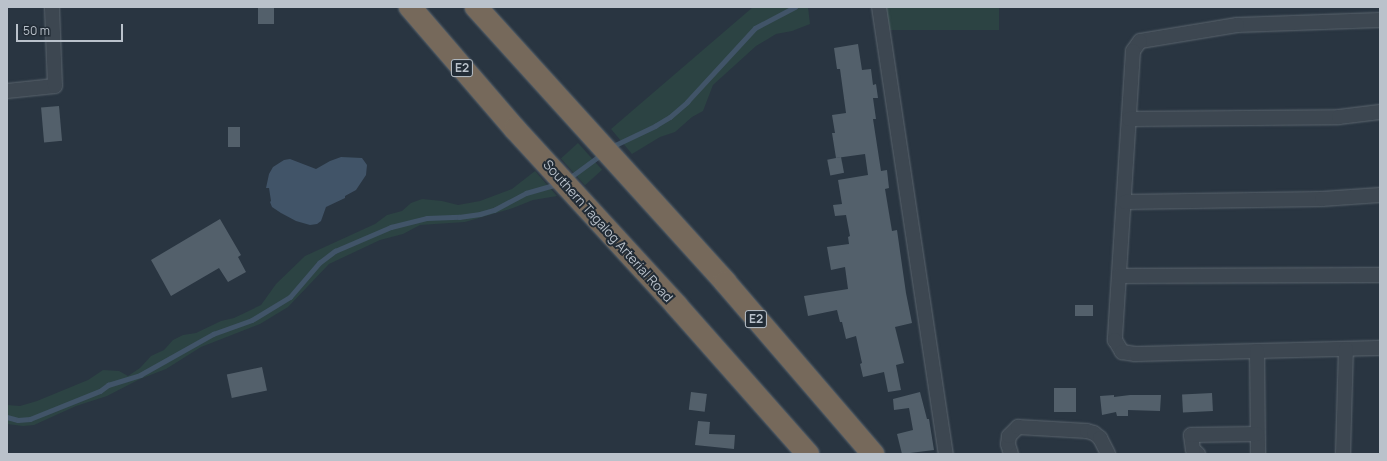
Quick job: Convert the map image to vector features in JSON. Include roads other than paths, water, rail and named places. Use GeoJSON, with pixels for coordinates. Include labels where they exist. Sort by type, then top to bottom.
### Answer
{"type":"FeatureCollection","features":[{"type":"Feature","properties":{"kind":"highway","name":"Southern Tagalog Arterial Road"},"geometry":{"type":"LineString","coordinates":[[410,7],[515,129],[608,230],[808,454]]}},
{"type":"Feature","properties":{"kind":"highway","name":"E2"},"geometry":{"type":"LineString","coordinates":[[476,7],[651,200],[866,446]]}},
{"type":"Feature","properties":{"kind":"street"},"geometry":{"type":"LineString","coordinates":[[7,91],[55,86],[52,7]]}},
{"type":"Feature","properties":{"kind":"street"},"geometry":{"type":"LineString","coordinates":[[879,7],[946,454]]}},
{"type":"Feature","properties":{"kind":"street"},"geometry":{"type":"LineString","coordinates":[[1380,20],[1237,25],[1140,41],[1133,51],[1114,340],[1122,352],[1135,354],[1380,348]]}},
{"type":"Feature","properties":{"kind":"street"},"geometry":{"type":"LineString","coordinates":[[1129,119],[1339,118],[1380,112]]}},
{"type":"Feature","properties":{"kind":"street"},"geometry":{"type":"LineString","coordinates":[[1124,202],[1322,199],[1380,195]]}},
{"type":"Feature","properties":{"kind":"street"},"geometry":{"type":"LineString","coordinates":[[1119,276],[1380,275]]}},
{"type":"Feature","properties":{"kind":"street"},"geometry":{"type":"LineString","coordinates":[[1344,454],[1346,349]]}},
{"type":"Feature","properties":{"kind":"street"},"geometry":{"type":"LineString","coordinates":[[1257,351],[1258,454]]}},
{"type":"Feature","properties":{"kind":"street"},"geometry":{"type":"LineString","coordinates":[[1010,454],[1008,444],[1010,436],[1018,428],[1087,431],[1100,438],[1108,454]]}},
{"type":"Feature","properties":{"kind":"street"},"geometry":{"type":"LineString","coordinates":[[1198,454],[1193,450],[1191,435],[1257,434]]}},
{"type":"Feature","properties":{"kind":"water"},"geometry":{"type":"Polygon","coordinates":[[[341,157],[362,158],[367,165],[366,175],[356,190],[345,196],[345,198],[326,207],[321,221],[317,224],[310,225],[296,221],[272,207],[269,188],[266,188],[269,174],[273,167],[284,160],[290,159],[316,169],[341,157]]]}},
{"type":"Feature","properties":{"kind":"waterway"},"geometry":{"type":"LineString","coordinates":[[611,147],[655,126],[670,117],[687,102],[755,28],[795,7]]}},
{"type":"Feature","properties":{"kind":"waterway"},"geometry":{"type":"LineString","coordinates":[[568,179],[602,154]]}},
{"type":"Feature","properties":{"kind":"waterway"},"geometry":{"type":"LineString","coordinates":[[7,417],[18,420],[30,419],[100,391],[108,385],[140,375],[213,334],[252,320],[290,297],[319,263],[335,251],[391,227],[427,218],[459,217],[480,214],[494,210],[526,193],[558,184]]}}]}
